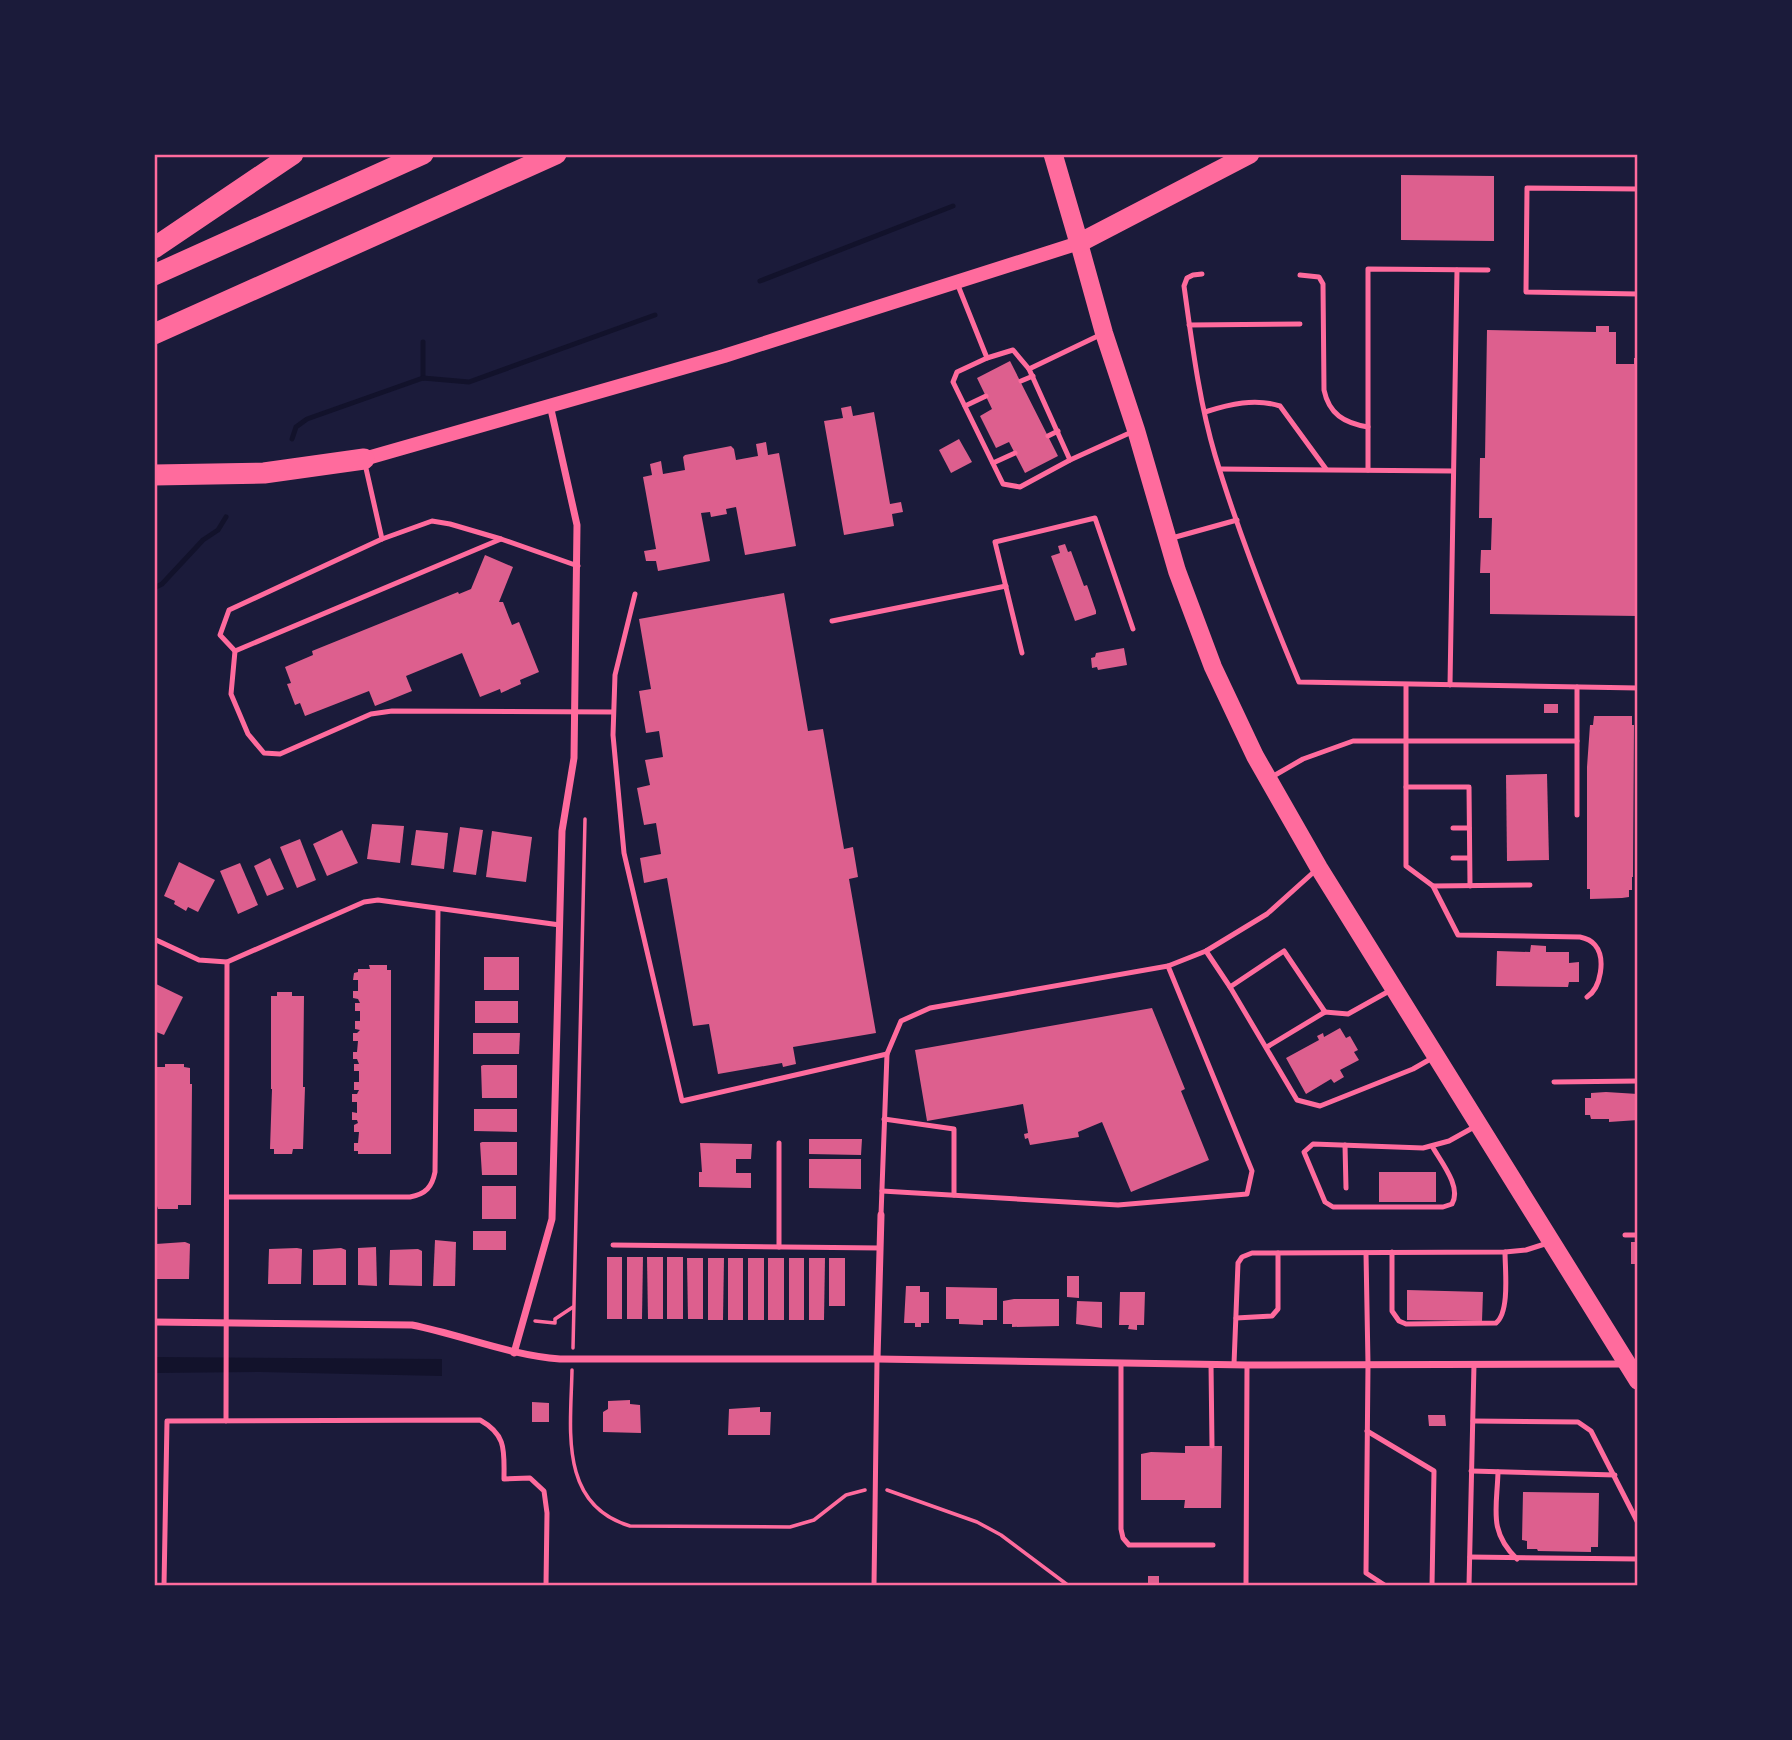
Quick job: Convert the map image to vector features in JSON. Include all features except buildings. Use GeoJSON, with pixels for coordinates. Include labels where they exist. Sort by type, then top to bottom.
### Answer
{"type":"FeatureCollection","features":[{"type":"Feature","properties":{"kind":"highway"},"geometry":{"type":"LineString","coordinates":[[154,248],[293,154]]}},
{"type":"Feature","properties":{"kind":"highway"},"geometry":{"type":"LineString","coordinates":[[154,275],[423,154]]}},
{"type":"Feature","properties":{"kind":"highway"},"geometry":{"type":"LineString","coordinates":[[154,334],[556,154]]}},
{"type":"Feature","properties":{"kind":"highway"},"geometry":{"type":"LineString","coordinates":[[1053,154],[1079,243],[1250,154]]}},
{"type":"Feature","properties":{"kind":"highway"},"geometry":{"type":"LineString","coordinates":[[154,475],[264,473],[364,459]]}},
{"type":"Feature","properties":{"kind":"main road"},"geometry":{"type":"LineString","coordinates":[[364,459],[724,356],[1079,243],[1177,571],[1213,667],[1268,779],[1319,868],[1638,1381]]}},
{"type":"Feature","properties":{"kind":"street"},"geometry":{"type":"LineString","coordinates":[[514,1353],[552,1219],[562,831],[572,778],[575,713],[577,525],[550,405]]}},
{"type":"Feature","properties":{"kind":"street"},"geometry":{"type":"LineString","coordinates":[[877,1359],[881,1215]]}},
{"type":"Feature","properties":{"kind":"street"},"geometry":{"type":"LineString","coordinates":[[154,1322],[412,1325],[444,1331],[514,1353],[573,1359],[877,1359],[1247,1365],[1628,1364]]}},
{"type":"Feature","properties":{"kind":"lane"},"geometry":{"type":"LineString","coordinates":[[1638,189],[1527,188],[1526,292],[1638,295]]}},
{"type":"Feature","properties":{"kind":"lane"},"geometry":{"type":"LineString","coordinates":[[1367,470],[1368,269],[1488,270]]}},
{"type":"Feature","properties":{"kind":"lane"},"geometry":{"type":"LineString","coordinates":[[1450,685],[1457,270]]}},
{"type":"Feature","properties":{"kind":"lane"},"geometry":{"type":"LineString","coordinates":[[1202,274],[1187,278],[1184,286],[1205,412],[1237,520],[1299,682],[1638,688]]}},
{"type":"Feature","properties":{"kind":"lane"},"geometry":{"type":"LineString","coordinates":[[1300,275],[1319,277],[1323,284],[1326,403],[1336,416],[1349,424],[1368,426]]}},
{"type":"Feature","properties":{"kind":"lane"},"geometry":{"type":"LineString","coordinates":[[956,281],[987,358]]}},
{"type":"Feature","properties":{"kind":"lane"},"geometry":{"type":"LineString","coordinates":[[1189,325],[1300,324]]}},
{"type":"Feature","properties":{"kind":"lane"},"geometry":{"type":"LineString","coordinates":[[1029,369],[1104,333]]}},
{"type":"Feature","properties":{"kind":"lane"},"geometry":{"type":"LineString","coordinates":[[1070,460],[1033,376],[1013,349],[957,372],[953,382],[1003,484],[1020,486],[1136,430]]}},
{"type":"Feature","properties":{"kind":"lane"},"geometry":{"type":"LineString","coordinates":[[1021,381],[1033,376]]}},
{"type":"Feature","properties":{"kind":"lane"},"geometry":{"type":"LineString","coordinates":[[965,406],[986,396]]}},
{"type":"Feature","properties":{"kind":"lane"},"geometry":{"type":"LineString","coordinates":[[1205,412],[1237,402],[1271,403],[1280,406],[1326,470]]}},
{"type":"Feature","properties":{"kind":"lane"},"geometry":{"type":"LineString","coordinates":[[1048,436],[1058,431]]}},
{"type":"Feature","properties":{"kind":"lane"},"geometry":{"type":"LineString","coordinates":[[993,463],[1014,453]]}},
{"type":"Feature","properties":{"kind":"lane"},"geometry":{"type":"LineString","coordinates":[[364,459],[383,539]]}},
{"type":"Feature","properties":{"kind":"lane"},"geometry":{"type":"LineString","coordinates":[[1220,469],[1454,471]]}},
{"type":"Feature","properties":{"kind":"lane"},"geometry":{"type":"LineString","coordinates":[[1022,653],[995,542],[1096,518],[1133,629]]}},
{"type":"Feature","properties":{"kind":"lane"},"geometry":{"type":"LineString","coordinates":[[1168,539],[1237,520]]}},
{"type":"Feature","properties":{"kind":"lane"},"geometry":{"type":"LineString","coordinates":[[578,566],[501,539],[432,521],[383,539],[229,610],[220,635],[235,652],[231,694],[248,734],[264,753],[280,754],[371,714],[392,711],[613,712]]}},
{"type":"Feature","properties":{"kind":"lane"},"geometry":{"type":"LineString","coordinates":[[235,652],[501,539]]}},
{"type":"Feature","properties":{"kind":"lane"},"geometry":{"type":"LineString","coordinates":[[832,621],[1006,586]]}},
{"type":"Feature","properties":{"kind":"lane"},"geometry":{"type":"LineString","coordinates":[[635,594],[615,675],[613,735],[624,853],[682,1101],[887,1054]]}},
{"type":"Feature","properties":{"kind":"lane"},"geometry":{"type":"LineString","coordinates":[[1406,685],[1406,866],[1433,886],[1458,935],[1587,939],[1599,951],[1598,987],[1587,997]]}},
{"type":"Feature","properties":{"kind":"lane"},"geometry":{"type":"LineString","coordinates":[[1577,687],[1577,815]]}},
{"type":"Feature","properties":{"kind":"lane"},"geometry":{"type":"LineString","coordinates":[[1268,779],[1303,758],[1353,741],[1577,741]]}},
{"type":"Feature","properties":{"kind":"lane"},"geometry":{"type":"LineString","coordinates":[[1406,787],[1469,787],[1470,886]]}},
{"type":"Feature","properties":{"kind":"lane"},"geometry":{"type":"LineString","coordinates":[[1453,828],[1469,828]]}},
{"type":"Feature","properties":{"kind":"lane"},"geometry":{"type":"LineString","coordinates":[[1406,829],[1413,829]]}},
{"type":"Feature","properties":{"kind":"lane"},"geometry":{"type":"LineString","coordinates":[[1406,858],[1414,858]]}},
{"type":"Feature","properties":{"kind":"lane"},"geometry":{"type":"LineString","coordinates":[[1453,858],[1469,858]]}},
{"type":"Feature","properties":{"kind":"lane"},"geometry":{"type":"LineString","coordinates":[[881,1215],[887,1054],[901,1021],[930,1009],[1168,965],[1206,951],[1267,914],[1319,868]]}},
{"type":"Feature","properties":{"kind":"lane"},"geometry":{"type":"LineString","coordinates":[[1433,886],[1531,886]]}},
{"type":"Feature","properties":{"kind":"lane"},"geometry":{"type":"LineString","coordinates":[[154,939],[199,960],[227,962],[364,902],[378,900],[560,925]]}},
{"type":"Feature","properties":{"kind":"lane"},"geometry":{"type":"LineString","coordinates":[[227,1197],[410,1197],[428,1191],[435,1172],[438,909]]}},
{"type":"Feature","properties":{"kind":"lane"},"geometry":{"type":"LineString","coordinates":[[1206,951],[1297,1100],[1320,1106],[1413,1069],[1436,1056]]}},
{"type":"Feature","properties":{"kind":"lane"},"geometry":{"type":"LineString","coordinates":[[1230,987],[1283,951],[1325,1012]]}},
{"type":"Feature","properties":{"kind":"lane"},"geometry":{"type":"LineString","coordinates":[[226,1421],[227,962]]}},
{"type":"Feature","properties":{"kind":"lane"},"geometry":{"type":"LineString","coordinates":[[882,1191],[1118,1205],[1247,1194],[1252,1171],[1168,965]]}},
{"type":"Feature","properties":{"kind":"lane"},"geometry":{"type":"LineString","coordinates":[[1266,1047],[1325,1012],[1348,1014],[1394,988]]}},
{"type":"Feature","properties":{"kind":"lane"},"geometry":{"type":"LineString","coordinates":[[1554,1082],[1638,1080]]}},
{"type":"Feature","properties":{"kind":"lane"},"geometry":{"type":"LineString","coordinates":[[884,1119],[954,1129],[954,1195]]}},
{"type":"Feature","properties":{"kind":"lane"},"geometry":{"type":"LineString","coordinates":[[1432,1146],[1455,1187],[1456,1197],[1452,1204],[1443,1208],[1333,1207],[1325,1202],[1304,1152],[1313,1144],[1423,1148],[1449,1140],[1479,1124]]}},
{"type":"Feature","properties":{"kind":"lane"},"geometry":{"type":"LineString","coordinates":[[779,1143],[779,1247]]}},
{"type":"Feature","properties":{"kind":"lane"},"geometry":{"type":"LineString","coordinates":[[1345,1145],[1346,1188]]}},
{"type":"Feature","properties":{"kind":"lane"},"geometry":{"type":"LineString","coordinates":[[1625,1235],[1638,1235]]}},
{"type":"Feature","properties":{"kind":"lane"},"geometry":{"type":"LineString","coordinates":[[1234,1364],[1238,1263],[1242,1257],[1252,1253],[1505,1252],[1526,1250],[1552,1242]]}},
{"type":"Feature","properties":{"kind":"lane"},"geometry":{"type":"LineString","coordinates":[[613,1245],[880,1248]]}},
{"type":"Feature","properties":{"kind":"lane"},"geometry":{"type":"LineString","coordinates":[[1236,1318],[1272,1316],[1276,1313],[1278,1252]]}},
{"type":"Feature","properties":{"kind":"lane"},"geometry":{"type":"LineString","coordinates":[[1366,1252],[1366,1573],[1386,1586]]}},
{"type":"Feature","properties":{"kind":"lane"},"geometry":{"type":"LineString","coordinates":[[1392,1252],[1394,1317],[1406,1324],[1419,1324],[1496,1323],[1500,1320],[1504,1307],[1505,1252]]}},
{"type":"Feature","properties":{"kind":"lane"},"geometry":{"type":"LineString","coordinates":[[874,1586],[877,1359]]}},
{"type":"Feature","properties":{"kind":"lane"},"geometry":{"type":"LineString","coordinates":[[1121,1363],[1123,1538],[1129,1545],[1213,1545]]}},
{"type":"Feature","properties":{"kind":"lane"},"geometry":{"type":"LineString","coordinates":[[1211,1364],[1212,1446]]}},
{"type":"Feature","properties":{"kind":"lane"},"geometry":{"type":"LineString","coordinates":[[1469,1586],[1474,1364]]}},
{"type":"Feature","properties":{"kind":"lane"},"geometry":{"type":"LineString","coordinates":[[1246,1586],[1247,1365]]}},
{"type":"Feature","properties":{"kind":"lane"},"geometry":{"type":"LineString","coordinates":[[164,1586],[167,1421],[480,1420],[494,1428],[501,1440],[504,1456],[503,1479],[530,1478],[544,1491],[547,1513],[545,1586]]}},
{"type":"Feature","properties":{"kind":"lane"},"geometry":{"type":"LineString","coordinates":[[1472,1420],[1578,1422],[1591,1431],[1638,1522]]}},
{"type":"Feature","properties":{"kind":"lane"},"geometry":{"type":"LineString","coordinates":[[1367,1431],[1434,1471],[1432,1586]]}},
{"type":"Feature","properties":{"kind":"lane"},"geometry":{"type":"LineString","coordinates":[[1471,1471],[1615,1475]]}},
{"type":"Feature","properties":{"kind":"lane"},"geometry":{"type":"LineString","coordinates":[[1499,1472],[1496,1527],[1504,1546],[1517,1559]]}},
{"type":"Feature","properties":{"kind":"lane"},"geometry":{"type":"LineString","coordinates":[[1470,1557],[1638,1559]]}},
{"type":"Feature","properties":{"kind":"path"},"geometry":{"type":"LineString","coordinates":[[585,819],[571,1457],[575,1474],[593,1504],[617,1522],[630,1526],[790,1527],[814,1520],[846,1494],[863,1490],[903,1494],[915,1502],[977,1522],[1001,1535],[1069,1586]]}},
{"type":"Feature","properties":{"kind":"path"},"geometry":{"type":"LineString","coordinates":[[535,1321],[555,1323],[555,1319],[573,1307]]}},
{"type":"Feature","properties":{"kind":"shaded area"},"geometry":{"type":"Polygon","coordinates":[[[154,1357],[442,1359],[442,1376],[260,1372],[154,1373],[154,1357]]]}},
{"type":"Feature","properties":{"kind":"waterway"},"geometry":{"type":"LineString","coordinates":[[760,281],[953,206]]}},
{"type":"Feature","properties":{"kind":"waterway"},"geometry":{"type":"LineString","coordinates":[[292,439],[296,427],[307,419],[423,378],[469,382],[655,315]]}},
{"type":"Feature","properties":{"kind":"waterway"},"geometry":{"type":"LineString","coordinates":[[423,342],[423,378]]}},
{"type":"Feature","properties":{"kind":"waterway"},"geometry":{"type":"LineString","coordinates":[[154,588],[162,584],[203,540],[218,530],[226,517]]}}]}
